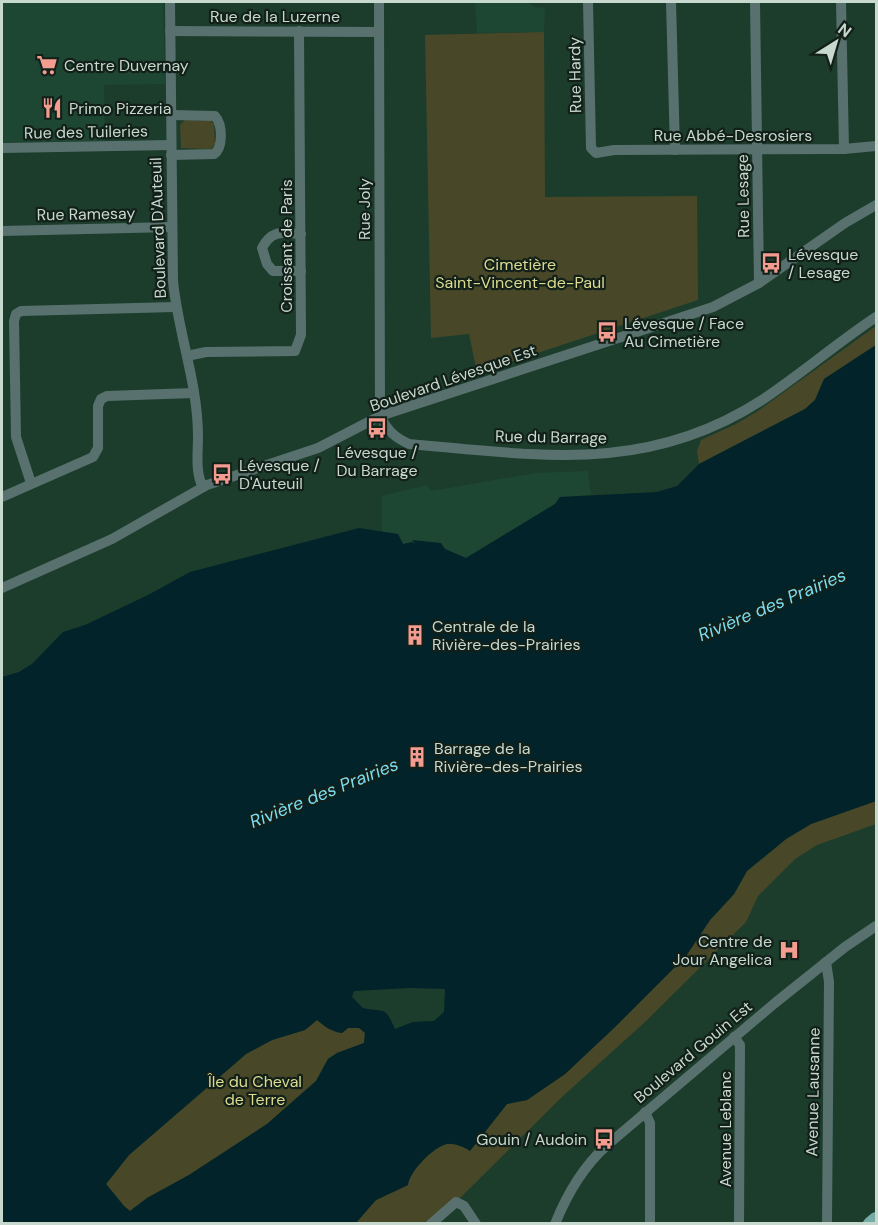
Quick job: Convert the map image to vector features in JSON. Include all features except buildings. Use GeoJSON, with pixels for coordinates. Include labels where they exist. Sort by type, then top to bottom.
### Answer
{"type":"FeatureCollection","features":[{"type":"Feature","properties":{"kind":"main road"},"geometry":{"type":"LineString","coordinates":[[870,1224],[876,1220]]}},
{"type":"Feature","properties":{"kind":"street","name":"Boulevard D'Auteuil"},"geometry":{"type":"LineString","coordinates":[[170,2],[172,281],[175,307],[194,393],[198,429],[199,477],[202,487]]}},
{"type":"Feature","properties":{"kind":"street","name":"Rue Joly"},"geometry":{"type":"LineString","coordinates":[[379,2],[380,416]]}},
{"type":"Feature","properties":{"kind":"street","name":"Rue Hardy"},"geometry":{"type":"LineString","coordinates":[[588,2],[591,148]]}},
{"type":"Feature","properties":{"kind":"street"},"geometry":{"type":"LineString","coordinates":[[671,2],[675,150]]}},
{"type":"Feature","properties":{"kind":"street","name":"Rue Lesage"},"geometry":{"type":"LineString","coordinates":[[755,2],[759,283]]}},
{"type":"Feature","properties":{"kind":"street"},"geometry":{"type":"LineString","coordinates":[[841,2],[844,149]]}},
{"type":"Feature","properties":{"kind":"street","name":"Rue de la Luzerne"},"geometry":{"type":"LineString","coordinates":[[171,31],[379,32]]}},
{"type":"Feature","properties":{"kind":"street","name":"Croissant de Paris"},"geometry":{"type":"LineString","coordinates":[[187,356],[206,352],[295,351],[301,334],[299,31]]}},
{"type":"Feature","properties":{"kind":"street","name":"Rue des Tuileries"},"geometry":{"type":"LineString","coordinates":[[2,148],[171,150],[213,154],[218,151],[220,122],[215,116],[171,115]]}},
{"type":"Feature","properties":{"kind":"street","name":"Rue Abbé-Desrosiers"},"geometry":{"type":"LineString","coordinates":[[591,148],[597,153],[614,150],[844,149],[876,146]]}},
{"type":"Feature","properties":{"kind":"street","name":"Boulevard Lévesque Est"},"geometry":{"type":"LineString","coordinates":[[2,588],[112,539],[202,487],[318,448],[380,416],[713,307],[759,283],[845,223],[876,205]]}},
{"type":"Feature","properties":{"kind":"street","name":"Rue Ramesay"},"geometry":{"type":"LineString","coordinates":[[2,231],[172,227]]}},
{"type":"Feature","properties":{"kind":"street"},"geometry":{"type":"LineString","coordinates":[[301,234],[276,233],[267,238],[262,248],[267,264],[273,270],[301,271]]}},
{"type":"Feature","properties":{"kind":"street"},"geometry":{"type":"LineString","coordinates":[[32,483],[16,437],[14,321],[16,314],[21,311],[175,307]]}},
{"type":"Feature","properties":{"kind":"street","name":"Rue du Barrage"},"geometry":{"type":"LineString","coordinates":[[380,416],[388,431],[409,444],[527,454],[570,455],[619,453],[653,447],[716,426],[762,400],[876,317]]}},
{"type":"Feature","properties":{"kind":"street"},"geometry":{"type":"LineString","coordinates":[[2,496],[93,457],[98,448],[98,406],[101,399],[107,396],[194,393]]}},
{"type":"Feature","properties":{"kind":"street","name":"Boulevard Gouin Est"},"geometry":{"type":"LineString","coordinates":[[555,1224],[569,1193],[591,1161],[734,1037],[826,962],[876,926]]}},
{"type":"Feature","properties":{"kind":"street","name":"Avenue Lausanne"},"geometry":{"type":"LineString","coordinates":[[826,962],[830,982],[827,1224]]}},
{"type":"Feature","properties":{"kind":"street","name":"Avenue Leblanc"},"geometry":{"type":"LineString","coordinates":[[734,1037],[740,1045],[739,1224]]}},
{"type":"Feature","properties":{"kind":"street"},"geometry":{"type":"LineString","coordinates":[[645,1112],[650,1123],[650,1224]]}},
{"type":"Feature","properties":{"kind":"street"},"geometry":{"type":"LineString","coordinates":[[431,1224],[456,1202],[464,1206],[476,1224]]}},
{"type":"Feature","properties":{"kind":"shaded area","name":"Centre Duvernay"},"geometry":{"type":"Polygon","coordinates":[[[2,2],[163,2],[165,84],[104,85],[105,141],[2,142],[2,2]]]}},
{"type":"Feature","properties":{"kind":"shaded area"},"geometry":{"type":"Polygon","coordinates":[[[475,2],[528,2],[534,7],[545,8],[544,32],[477,33],[475,2]]]}},
{"type":"Feature","properties":{"kind":"shaded area"},"geometry":{"type":"Polygon","coordinates":[[[588,471],[591,495],[560,497],[555,504],[466,558],[445,549],[403,544],[398,534],[382,533],[382,496],[427,485],[431,491],[535,473],[588,471]]]}},
{"type":"Feature","properties":{"kind":"green space","name":"Cimetière Saint-Vincent-de-Paul"},"geometry":{"type":"Polygon","coordinates":[[[544,32],[545,197],[697,196],[698,300],[477,373],[469,334],[431,338],[425,35],[544,32]]]}},
{"type":"Feature","properties":{"kind":"green space"},"geometry":{"type":"Polygon","coordinates":[[[185,120],[211,121],[214,124],[215,144],[211,149],[181,148],[180,125],[185,120]]]}},
{"type":"Feature","properties":{"kind":"green space"},"geometry":{"type":"Polygon","coordinates":[[[876,326],[876,345],[824,379],[815,400],[805,409],[699,464],[697,451],[701,440],[758,411],[876,326]]]}},
{"type":"Feature","properties":{"kind":"green space"},"geometry":{"type":"Polygon","coordinates":[[[876,801],[876,824],[817,845],[795,859],[758,896],[746,922],[644,1023],[563,1096],[432,1223],[348,1224],[376,1200],[408,1185],[417,1167],[435,1150],[450,1144],[470,1150],[507,1104],[527,1100],[565,1074],[686,956],[710,920],[734,894],[747,871],[786,839],[811,824],[876,801]]]}},
{"type":"Feature","properties":{"kind":"green space","name":"Île du Cheval de Terre"},"geometry":{"type":"Polygon","coordinates":[[[317,1020],[331,1030],[342,1033],[348,1028],[359,1028],[365,1032],[364,1043],[337,1053],[328,1059],[316,1081],[267,1124],[189,1175],[147,1198],[130,1211],[124,1206],[106,1184],[129,1155],[246,1054],[272,1040],[305,1030],[317,1020]]]}},
{"type":"Feature","properties":{"kind":"water","name":"Rivière des Prairies"},"geometry":{"type":"Polygon","coordinates":[[[876,345],[876,801],[811,824],[786,839],[747,871],[734,894],[710,920],[686,956],[565,1074],[527,1100],[507,1104],[470,1151],[450,1144],[435,1150],[417,1167],[408,1185],[376,1200],[356,1223],[2,1223],[2,677],[19,672],[32,664],[63,632],[85,625],[190,572],[359,528],[398,534],[403,544],[412,542],[415,544],[412,540],[441,543],[445,549],[466,558],[555,504],[560,497],[657,492],[677,486],[699,464],[805,409],[815,400],[824,379],[876,345]],[[445,989],[354,991],[352,997],[363,1008],[384,1011],[395,1029],[413,1022],[434,1021],[444,1012],[445,989]],[[317,1020],[305,1030],[272,1040],[246,1054],[129,1155],[106,1184],[124,1206],[130,1211],[147,1198],[189,1175],[267,1124],[316,1081],[328,1059],[337,1053],[364,1043],[365,1033],[359,1028],[348,1028],[342,1033],[331,1030],[317,1020]]]}},
{"type":"Feature","properties":{"kind":"place","name":"Centre Duvernay"},"geometry":{"type":"Point","coordinates":[47,65]}},
{"type":"Feature","properties":{"kind":"place","name":"Primo Pizzeria"},"geometry":{"type":"Point","coordinates":[52,108]}},
{"type":"Feature","properties":{"kind":"place","name":"Lévesque / Lesage"},"geometry":{"type":"Point","coordinates":[771,263]}},
{"type":"Feature","properties":{"kind":"place","name":"Lévesque / Face Au Cimetière"},"geometry":{"type":"Point","coordinates":[607,332]}},
{"type":"Feature","properties":{"kind":"place","name":"Lévesque / Du Barrage"},"geometry":{"type":"Point","coordinates":[377,428]}},
{"type":"Feature","properties":{"kind":"place","name":"Lévesque / D'Auteuil"},"geometry":{"type":"Point","coordinates":[222,474]}},
{"type":"Feature","properties":{"kind":"place","name":"Centrale de la Rivière-des-Prairies"},"geometry":{"type":"Point","coordinates":[415,635]}},
{"type":"Feature","properties":{"kind":"place","name":"Barrage de la Rivière-des-Prairies"},"geometry":{"type":"Point","coordinates":[417,757]}},
{"type":"Feature","properties":{"kind":"place","name":"Centre de Jour Angelica"},"geometry":{"type":"Point","coordinates":[789,950]}},
{"type":"Feature","properties":{"kind":"place","name":"Gouin / Audoin"},"geometry":{"type":"Point","coordinates":[604,1139]}}]}
